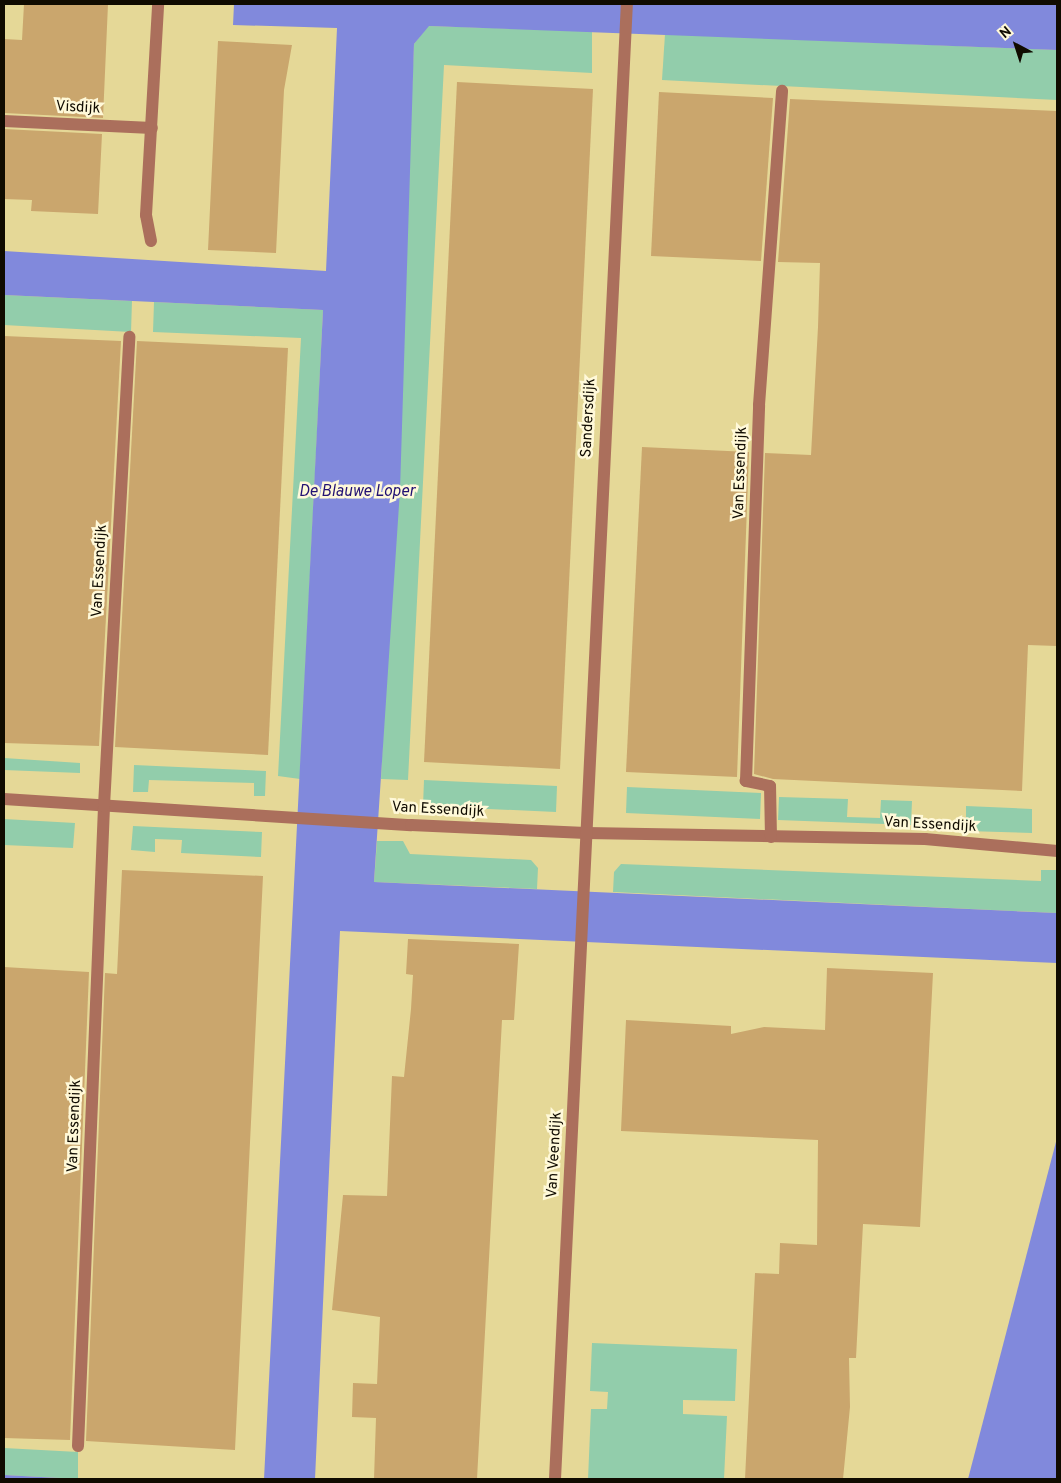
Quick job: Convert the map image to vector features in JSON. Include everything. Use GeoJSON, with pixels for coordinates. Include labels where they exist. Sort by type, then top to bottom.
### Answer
{"type":"FeatureCollection","features":[{"type":"Feature","properties":{"kind":"street"},"geometry":{"type":"LineString","coordinates":[[150,241],[146,215],[158,4]]}},
{"type":"Feature","properties":{"kind":"street","name":"Sandersdijk"},"geometry":{"type":"LineString","coordinates":[[586,833],[627,4]]}},
{"type":"Feature","properties":{"kind":"street","name":"Van Essendijk"},"geometry":{"type":"LineString","coordinates":[[771,837],[770,786],[746,781],[759,405],[782,91]]}},
{"type":"Feature","properties":{"kind":"street","name":"Visdijk"},"geometry":{"type":"LineString","coordinates":[[4,121],[152,128]]}},
{"type":"Feature","properties":{"kind":"street","name":"Van Essendijk"},"geometry":{"type":"LineString","coordinates":[[78,1446],[104,806],[129,337]]}},
{"type":"Feature","properties":{"kind":"street","name":"Van Essendijk"},"geometry":{"type":"LineString","coordinates":[[4,799],[411,825],[586,833],[925,839],[1057,851]]}},
{"type":"Feature","properties":{"kind":"street","name":"Van Veendijk"},"geometry":{"type":"LineString","coordinates":[[555,1479],[586,833]]}},
{"type":"Feature","properties":{"kind":"green space"},"geometry":{"type":"Polygon","coordinates":[[[428,26],[592,31],[592,73],[444,65],[408,780],[381,779],[414,44],[428,26]]]}},
{"type":"Feature","properties":{"kind":"green space"},"geometry":{"type":"Polygon","coordinates":[[[665,34],[1057,50],[1057,100],[662,80],[665,34]]]}},
{"type":"Feature","properties":{"kind":"green space"},"geometry":{"type":"Polygon","coordinates":[[[4,295],[132,301],[131,332],[4,325],[4,295]]]}},
{"type":"Feature","properties":{"kind":"green space"},"geometry":{"type":"Polygon","coordinates":[[[154,302],[323,310],[300,779],[278,776],[301,338],[153,332],[154,302]]]}},
{"type":"Feature","properties":{"kind":"green space"},"geometry":{"type":"Polygon","coordinates":[[[4,758],[80,763],[80,773],[4,770],[4,758]]]}},
{"type":"Feature","properties":{"kind":"green space"},"geometry":{"type":"Polygon","coordinates":[[[134,765],[266,771],[265,796],[254,796],[254,783],[149,780],[148,792],[133,792],[134,765]]]}},
{"type":"Feature","properties":{"kind":"green space"},"geometry":{"type":"Polygon","coordinates":[[[424,780],[557,786],[556,812],[423,806],[424,780]]]}},
{"type":"Feature","properties":{"kind":"green space"},"geometry":{"type":"Polygon","coordinates":[[[627,787],[761,793],[760,819],[626,813],[627,787]]]}},
{"type":"Feature","properties":{"kind":"green space"},"geometry":{"type":"Polygon","coordinates":[[[779,797],[848,799],[847,817],[880,818],[881,800],[912,801],[911,825],[778,820],[779,797]]]}},
{"type":"Feature","properties":{"kind":"green space"},"geometry":{"type":"Polygon","coordinates":[[[966,806],[1032,809],[1032,833],[966,831],[966,806]]]}},
{"type":"Feature","properties":{"kind":"green space"},"geometry":{"type":"Polygon","coordinates":[[[4,819],[75,823],[73,848],[4,845],[4,819]]]}},
{"type":"Feature","properties":{"kind":"green space"},"geometry":{"type":"Polygon","coordinates":[[[133,826],[262,832],[261,857],[181,853],[182,840],[155,839],[155,852],[131,850],[133,826]]]}},
{"type":"Feature","properties":{"kind":"green space"},"geometry":{"type":"Polygon","coordinates":[[[377,841],[403,841],[410,854],[531,860],[538,868],[537,889],[374,882],[377,841]]]}},
{"type":"Feature","properties":{"kind":"green space"},"geometry":{"type":"Polygon","coordinates":[[[621,864],[1041,881],[1041,870],[1057,870],[1057,913],[613,892],[614,872],[621,864]]]}},
{"type":"Feature","properties":{"kind":"green space"},"geometry":{"type":"Polygon","coordinates":[[[592,1343],[737,1349],[735,1401],[683,1400],[683,1414],[727,1416],[724,1479],[588,1479],[591,1409],[607,1409],[608,1392],[590,1391],[592,1343]]]}},
{"type":"Feature","properties":{"kind":"green space"},"geometry":{"type":"Polygon","coordinates":[[[4,1448],[78,1452],[78,1479],[4,1475],[4,1448]]]}},
{"type":"Feature","properties":{"kind":"water","name":"De Blauwe Loper"},"geometry":{"type":"Polygon","coordinates":[[[234,4],[1057,4],[1057,50],[429,26],[414,44],[400,490],[374,882],[1057,913],[1057,963],[340,931],[315,1479],[264,1479],[323,310],[4,295],[4,251],[326,271],[337,28],[233,25],[234,4]]]}},
{"type":"Feature","properties":{"kind":"water"},"geometry":{"type":"Polygon","coordinates":[[[1057,1138],[1057,1479],[968,1479],[1057,1138]]]}},
{"type":"Feature","properties":{"kind":"water"},"geometry":{"type":"Polygon","coordinates":[[[4,1475],[78,1479],[4,1479],[4,1475]]]}},
{"type":"Feature","properties":{"kind":"building"},"geometry":{"type":"Polygon","coordinates":[[[24,4],[108,4],[103,118],[4,113],[4,39],[22,40],[24,4]]]}},
{"type":"Feature","properties":{"kind":"building"},"geometry":{"type":"Polygon","coordinates":[[[218,41],[292,45],[284,90],[276,253],[208,250],[218,41]]]}},
{"type":"Feature","properties":{"kind":"building"},"geometry":{"type":"Polygon","coordinates":[[[457,82],[593,89],[560,769],[424,762],[457,82]]]}},
{"type":"Feature","properties":{"kind":"building"},"geometry":{"type":"Polygon","coordinates":[[[659,92],[773,98],[761,261],[651,256],[659,92]]]}},
{"type":"Feature","properties":{"kind":"building"},"geometry":{"type":"Polygon","coordinates":[[[790,99],[1057,111],[1057,646],[1028,645],[1022,791],[773,779],[754,774],[765,453],[811,455],[818,327],[820,263],[778,262],[790,99]]]}},
{"type":"Feature","properties":{"kind":"building"},"geometry":{"type":"Polygon","coordinates":[[[4,129],[102,134],[98,214],[31,211],[32,200],[4,199],[4,129]]]}},
{"type":"Feature","properties":{"kind":"building"},"geometry":{"type":"Polygon","coordinates":[[[4,336],[121,341],[99,746],[4,743],[4,336]]]}},
{"type":"Feature","properties":{"kind":"building"},"geometry":{"type":"Polygon","coordinates":[[[137,341],[288,348],[268,755],[115,747],[137,341]]]}},
{"type":"Feature","properties":{"kind":"building"},"geometry":{"type":"Polygon","coordinates":[[[642,447],[749,452],[737,777],[626,772],[642,447]]]}},
{"type":"Feature","properties":{"kind":"building"},"geometry":{"type":"Polygon","coordinates":[[[122,870],[263,876],[235,1450],[86,1441],[105,973],[117,974],[122,870]]]}},
{"type":"Feature","properties":{"kind":"building"},"geometry":{"type":"Polygon","coordinates":[[[408,939],[519,944],[514,1020],[502,1020],[477,1479],[374,1479],[376,1418],[352,1417],[353,1383],[377,1384],[380,1317],[332,1310],[343,1195],[387,1196],[392,1076],[404,1077],[411,1009],[413,975],[406,974],[408,939]]]}},
{"type":"Feature","properties":{"kind":"building"},"geometry":{"type":"Polygon","coordinates":[[[4,967],[89,972],[70,1440],[4,1438],[4,967]]]}},
{"type":"Feature","properties":{"kind":"building"},"geometry":{"type":"Polygon","coordinates":[[[827,968],[933,973],[920,1227],[863,1224],[856,1358],[849,1358],[850,1407],[843,1479],[745,1479],[755,1273],[779,1274],[780,1243],[817,1245],[818,1140],[621,1131],[626,1020],[731,1026],[731,1034],[764,1027],[825,1030],[827,968]]]}}]}
